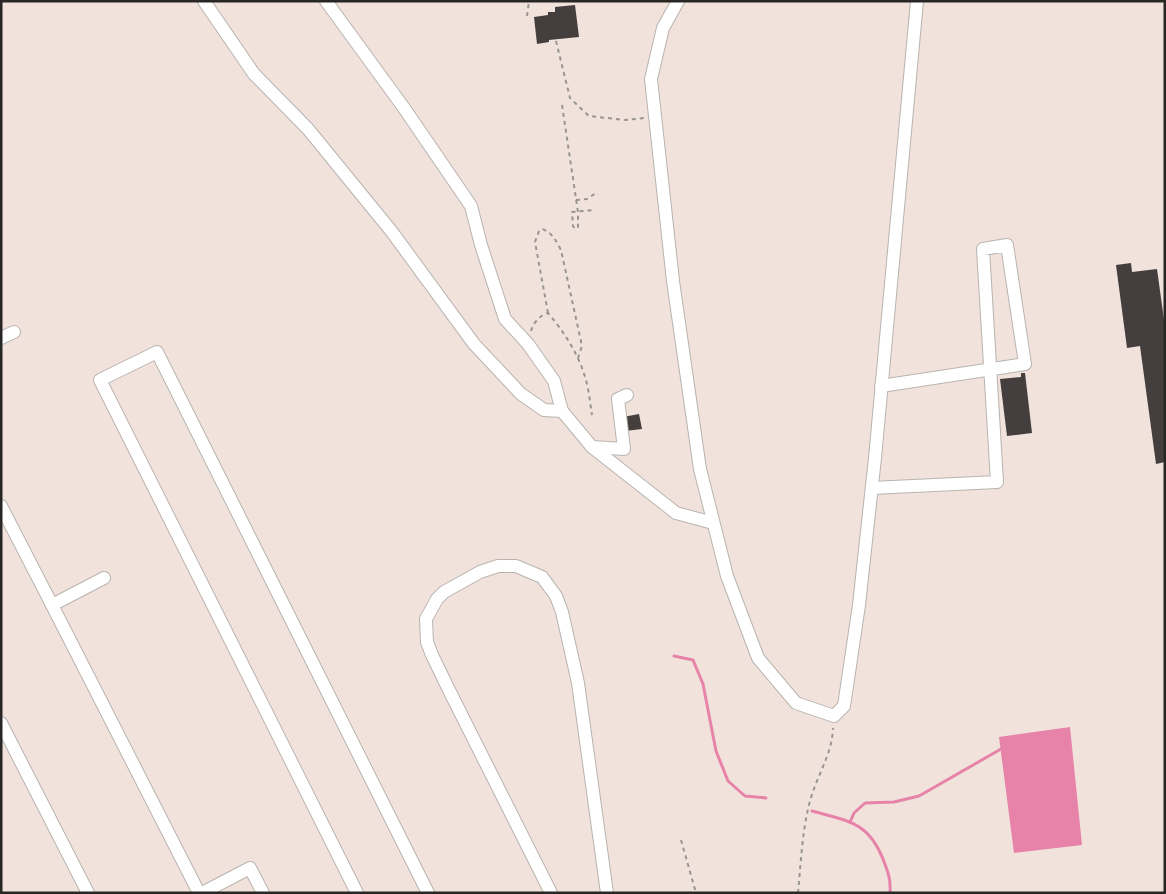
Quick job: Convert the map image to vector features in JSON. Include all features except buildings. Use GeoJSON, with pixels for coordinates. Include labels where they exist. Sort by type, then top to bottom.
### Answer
{"type":"FeatureCollection","features":[{"type":"Feature","properties":{"kind":"lane"},"geometry":{"type":"LineString","coordinates":[[204,1],[254,74],[296,116],[392,232],[474,344],[521,394],[544,410],[562,411]]}},
{"type":"Feature","properties":{"kind":"lane"},"geometry":{"type":"LineString","coordinates":[[326,1],[404,108],[471,206],[504,319],[528,344],[554,380],[562,411],[592,447],[676,513],[713,522]]}},
{"type":"Feature","properties":{"kind":"lane"},"geometry":{"type":"LineString","coordinates":[[678,1],[663,28],[651,79],[673,281],[700,469],[727,576],[758,658],[796,703],[834,716],[844,706],[859,605],[872,488],[917,1]]}},
{"type":"Feature","properties":{"kind":"lane"},"geometry":{"type":"LineString","coordinates":[[872,488],[997,482],[991,369],[983,249],[1007,245],[1025,364],[991,369],[881,386]]}},
{"type":"Feature","properties":{"kind":"lane"},"geometry":{"type":"LineString","coordinates":[[1,338],[14,332]]}},
{"type":"Feature","properties":{"kind":"lane"},"geometry":{"type":"LineString","coordinates":[[357,893],[100,380],[157,352],[428,893]]}},
{"type":"Feature","properties":{"kind":"lane"},"geometry":{"type":"LineString","coordinates":[[592,447],[624,449],[618,399],[627,396]]}},
{"type":"Feature","properties":{"kind":"lane"},"geometry":{"type":"LineString","coordinates":[[1,506],[201,893],[250,868],[263,893]]}},
{"type":"Feature","properties":{"kind":"lane"},"geometry":{"type":"LineString","coordinates":[[551,893],[448,690],[427,642],[426,619],[437,598],[444,592],[480,572],[498,566],[516,566],[542,576],[556,596],[562,612],[578,683],[607,893]]}},
{"type":"Feature","properties":{"kind":"lane"},"geometry":{"type":"LineString","coordinates":[[52,605],[104,578]]}},
{"type":"Feature","properties":{"kind":"lane"},"geometry":{"type":"LineString","coordinates":[[1,723],[88,893]]}},
{"type":"Feature","properties":{"kind":"path"},"geometry":{"type":"LineString","coordinates":[[527,16],[529,1]]}},
{"type":"Feature","properties":{"kind":"path"},"geometry":{"type":"LineString","coordinates":[[556,41],[570,98],[590,116],[625,120],[655,117]]}},
{"type":"Feature","properties":{"kind":"path"},"geometry":{"type":"LineString","coordinates":[[562,105],[578,212],[577,229],[573,226],[572,212],[578,212],[594,210]]}},
{"type":"Feature","properties":{"kind":"path"},"geometry":{"type":"LineString","coordinates":[[576,200],[587,199],[596,193]]}},
{"type":"Feature","properties":{"kind":"path"},"geometry":{"type":"LineString","coordinates":[[578,358],[582,346],[561,250],[554,237],[547,230],[542,229],[539,231],[535,242],[548,313],[576,353],[585,378],[592,415]]}},
{"type":"Feature","properties":{"kind":"path"},"geometry":{"type":"LineString","coordinates":[[528,344],[534,323],[544,314],[548,313]]}},
{"type":"Feature","properties":{"kind":"path"},"geometry":{"type":"LineString","coordinates":[[798,893],[803,835],[810,800],[830,752],[834,716]]}},
{"type":"Feature","properties":{"kind":"path"},"geometry":{"type":"LineString","coordinates":[[681,840],[696,893]]}},
{"type":"Feature","properties":{"kind":"shaded area"},"geometry":{"type":"Polygon","coordinates":[[[1,1],[1165,1],[1165,893],[1,893],[1,1]]]}},
{"type":"Feature","properties":{"kind":"shaded area"},"geometry":{"type":"Polygon","coordinates":[[[1070,727],[1082,845],[1014,853],[999,737],[1070,727]]]}},
{"type":"Feature","properties":{"kind":"waterway"},"geometry":{"type":"LineString","coordinates":[[674,656],[693,660],[703,684],[716,751],[728,781],[745,796],[766,798]]}},
{"type":"Feature","properties":{"kind":"waterway"},"geometry":{"type":"LineString","coordinates":[[850,822],[854,813],[865,803],[894,802],[919,796],[1001,749]]}},
{"type":"Feature","properties":{"kind":"waterway"},"geometry":{"type":"LineString","coordinates":[[812,811],[855,824],[870,837],[883,859],[890,880],[890,893]]}}]}
